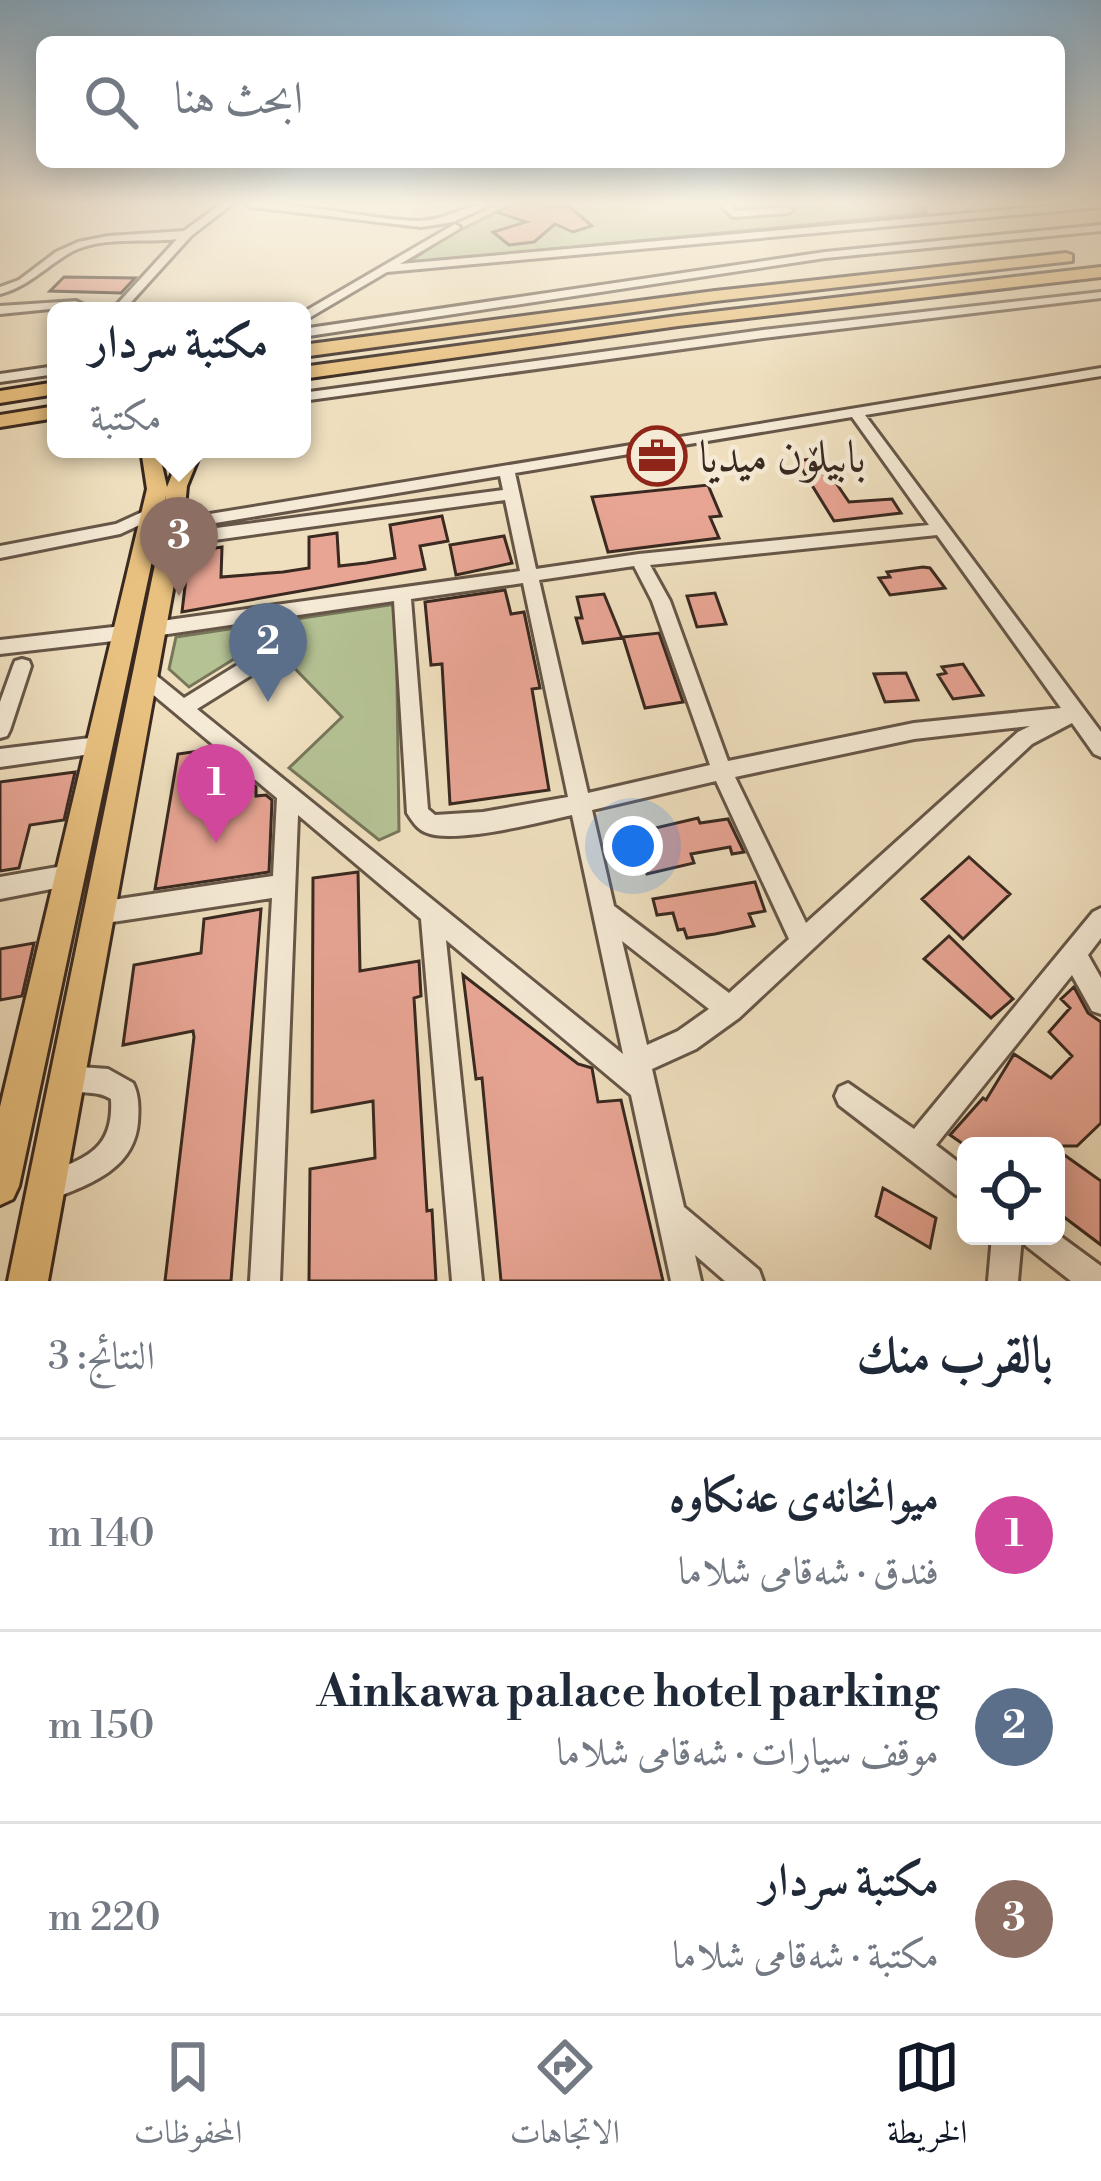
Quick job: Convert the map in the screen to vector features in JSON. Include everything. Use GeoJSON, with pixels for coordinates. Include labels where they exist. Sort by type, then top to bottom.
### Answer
{"type":"FeatureCollection","features":[{"type":"Feature","properties":{"kind":"highway"},"geometry":{"type":"LineString","coordinates":[[311,350],[738,293],[1010,264]]}},
{"type":"Feature","properties":{"kind":"highway"},"geometry":{"type":"LineString","coordinates":[[311,372],[728,315],[1101,272]]}},
{"type":"Feature","properties":{"kind":"highway"},"geometry":{"type":"LineString","coordinates":[[0,397],[47,389]]}},
{"type":"Feature","properties":{"kind":"highway"},"geometry":{"type":"LineString","coordinates":[[10,419],[47,415]]}},
{"type":"Feature","properties":{"kind":"main road"},"geometry":{"type":"LineString","coordinates":[[150,458],[158,481],[160,530]]}},
{"type":"Feature","properties":{"kind":"main road"},"geometry":{"type":"LineString","coordinates":[[0,1186],[98,745],[138,631],[160,530],[188,458]]}},
{"type":"Feature","properties":{"kind":"main road"},"geometry":{"type":"LineString","coordinates":[[28,1281],[145,677],[138,631]]}},
{"type":"Feature","properties":{"kind":"street"},"geometry":{"type":"LineString","coordinates":[[3,309],[49,264]]}},
{"type":"Feature","properties":{"kind":"street"},"geometry":{"type":"LineString","coordinates":[[125,302],[160,264]]}},
{"type":"Feature","properties":{"kind":"street"},"geometry":{"type":"LineString","coordinates":[[311,313],[392,264]]}},
{"type":"Feature","properties":{"kind":"street"},"geometry":{"type":"LineString","coordinates":[[384,269],[439,264]]}},
{"type":"Feature","properties":{"kind":"street"},"geometry":{"type":"LineString","coordinates":[[311,332],[765,264]]}},
{"type":"Feature","properties":{"kind":"street"},"geometry":{"type":"LineString","coordinates":[[0,290],[21,288]]}},
{"type":"Feature","properties":{"kind":"street"},"geometry":{"type":"LineString","coordinates":[[311,397],[740,337],[1101,295]]}},
{"type":"Feature","properties":{"kind":"street"},"geometry":{"type":"LineString","coordinates":[[3,309],[47,306]]}},
{"type":"Feature","properties":{"kind":"street"},"geometry":{"type":"LineString","coordinates":[[0,378],[47,371]]}},
{"type":"Feature","properties":{"kind":"street"},"geometry":{"type":"LineString","coordinates":[[1,552],[509,483],[856,413],[1101,372]]}},
{"type":"Feature","properties":{"kind":"street"},"geometry":{"type":"LineString","coordinates":[[856,413],[1101,748]]}},
{"type":"Feature","properties":{"kind":"street"},"geometry":{"type":"LineString","coordinates":[[509,483],[686,1281]]}},
{"type":"Feature","properties":{"kind":"street"},"geometry":{"type":"LineString","coordinates":[[1,552],[120,529],[160,530]]}},
{"type":"Feature","properties":{"kind":"street"},"geometry":{"type":"LineString","coordinates":[[0,647],[639,560],[942,529]]}},
{"type":"Feature","properties":{"kind":"street"},"geometry":{"type":"LineString","coordinates":[[639,560],[666,612],[722,771],[803,942]]}},
{"type":"Feature","properties":{"kind":"street"},"geometry":{"type":"LineString","coordinates":[[402,594],[421,819],[437,826],[580,803],[845,741],[953,722],[1076,715]]}},
{"type":"Feature","properties":{"kind":"street"},"geometry":{"type":"LineString","coordinates":[[183,708],[254,664]]}},
{"type":"Feature","properties":{"kind":"street"},"geometry":{"type":"LineString","coordinates":[[0,730],[22,666]]}},
{"type":"Feature","properties":{"kind":"street"},"geometry":{"type":"LineString","coordinates":[[145,677],[644,1088]]}},
{"type":"Feature","properties":{"kind":"street"},"geometry":{"type":"LineString","coordinates":[[638,1062],[688,1040],[730,1009],[1025,738],[1076,715]]}},
{"type":"Feature","properties":{"kind":"street"},"geometry":{"type":"LineString","coordinates":[[0,758],[98,745]]}},
{"type":"Feature","properties":{"kind":"street"},"geometry":{"type":"LineString","coordinates":[[265,1281],[288,794]]}},
{"type":"Feature","properties":{"kind":"street"},"geometry":{"type":"LineString","coordinates":[[0,888],[69,876]]}},
{"type":"Feature","properties":{"kind":"street"},"geometry":{"type":"LineString","coordinates":[[99,913],[284,885]]}},
{"type":"Feature","properties":{"kind":"street"},"geometry":{"type":"LineString","coordinates":[[604,911],[730,1009]]}},
{"type":"Feature","properties":{"kind":"street"},"geometry":{"type":"LineString","coordinates":[[432,914],[467,1281]]}},
{"type":"Feature","properties":{"kind":"street"},"geometry":{"type":"LineString","coordinates":[[916,1148],[1101,920]]}},
{"type":"Feature","properties":{"kind":"street"},"geometry":{"type":"LineString","coordinates":[[1074,953],[1101,1002]]}},
{"type":"Feature","properties":{"kind":"street"},"geometry":{"type":"LineString","coordinates":[[46,1187],[109,1159],[122,1142],[127,1115],[124,1092],[108,1082],[67,1079]]}},
{"type":"Feature","properties":{"kind":"street"},"geometry":{"type":"LineString","coordinates":[[848,1096],[957,1178]]}},
{"type":"Feature","properties":{"kind":"street"},"geometry":{"type":"LineString","coordinates":[[672,1216],[748,1281]]}},
{"type":"Feature","properties":{"kind":"street"},"geometry":{"type":"LineString","coordinates":[[1004,1281],[1006,1245]]}},
{"type":"Feature","properties":{"kind":"street"},"geometry":{"type":"LineString","coordinates":[[1048,1245],[1096,1281]]}},
{"type":"Feature","properties":{"kind":"green space"},"geometry":{"type":"Polygon","coordinates":[[[396,604],[399,831],[379,840],[289,768],[342,717],[266,639],[189,687],[169,669],[176,637],[396,604]]]}},
{"type":"Feature","properties":{"kind":"building"},"geometry":{"type":"Polygon","coordinates":[[[64,277],[135,278],[121,293],[50,291],[64,277]]]}},
{"type":"Feature","properties":{"kind":"building"},"geometry":{"type":"Polygon","coordinates":[[[819,458],[849,502],[892,499],[901,513],[834,521],[797,461],[819,458]]]}},
{"type":"Feature","properties":{"kind":"building"},"geometry":{"type":"Polygon","coordinates":[[[708,485],[721,516],[710,517],[719,538],[608,552],[592,497],[708,485]]]}},
{"type":"Feature","properties":{"kind":"building"},"geometry":{"type":"Polygon","coordinates":[[[442,516],[448,541],[420,546],[425,569],[182,612],[189,552],[222,547],[221,577],[283,572],[309,568],[309,537],[337,533],[339,566],[366,563],[395,558],[390,525],[442,516]]]}},
{"type":"Feature","properties":{"kind":"building"},"geometry":{"type":"Polygon","coordinates":[[[504,536],[512,563],[456,575],[450,545],[504,536]]]}},
{"type":"Feature","properties":{"kind":"building"},"geometry":{"type":"Polygon","coordinates":[[[930,568],[945,588],[890,595],[879,578],[890,577],[887,572],[930,568]]]}},
{"type":"Feature","properties":{"kind":"building"},"geometry":{"type":"Polygon","coordinates":[[[505,590],[511,614],[524,612],[540,688],[532,689],[549,790],[450,804],[442,664],[431,665],[425,602],[505,590]]]}},
{"type":"Feature","properties":{"kind":"building"},"geometry":{"type":"Polygon","coordinates":[[[715,593],[726,624],[697,627],[687,596],[715,593]]]}},
{"type":"Feature","properties":{"kind":"building"},"geometry":{"type":"Polygon","coordinates":[[[604,594],[622,638],[583,643],[576,618],[582,618],[577,597],[604,594]]]}},
{"type":"Feature","properties":{"kind":"building"},"geometry":{"type":"Polygon","coordinates":[[[659,633],[683,702],[645,708],[623,637],[659,633]]]}},
{"type":"Feature","properties":{"kind":"building"},"geometry":{"type":"Polygon","coordinates":[[[963,664],[983,695],[953,699],[938,675],[946,673],[942,667],[963,664]]]}},
{"type":"Feature","properties":{"kind":"building"},"geometry":{"type":"Polygon","coordinates":[[[906,673],[918,700],[885,702],[874,674],[906,673]]]}},
{"type":"Feature","properties":{"kind":"building"},"geometry":{"type":"Polygon","coordinates":[[[206,750],[204,762],[223,759],[234,768],[234,779],[245,777],[256,787],[256,796],[272,800],[269,872],[155,889],[178,754],[206,750]]]}},
{"type":"Feature","properties":{"kind":"building"},"geometry":{"type":"Polygon","coordinates":[[[75,772],[64,820],[30,825],[19,868],[0,871],[0,782],[75,772]]]}},
{"type":"Feature","properties":{"kind":"building"},"geometry":{"type":"Polygon","coordinates":[[[698,818],[700,823],[728,819],[744,852],[732,854],[730,847],[691,854],[694,863],[647,874],[634,833],[698,818]]]}},
{"type":"Feature","properties":{"kind":"building"},"geometry":{"type":"Polygon","coordinates":[[[969,857],[1010,894],[963,939],[922,899],[969,857]]]}},
{"type":"Feature","properties":{"kind":"building"},"geometry":{"type":"Polygon","coordinates":[[[358,872],[360,971],[419,961],[421,996],[414,998],[436,1281],[309,1281],[310,1169],[375,1158],[373,1101],[312,1112],[313,878],[358,872]]]}},
{"type":"Feature","properties":{"kind":"building"},"geometry":{"type":"Polygon","coordinates":[[[755,882],[765,911],[749,914],[754,926],[715,934],[687,938],[684,929],[678,930],[673,913],[657,915],[653,899],[755,882]]]}},
{"type":"Feature","properties":{"kind":"building"},"geometry":{"type":"Polygon","coordinates":[[[261,909],[231,1281],[165,1281],[194,1037],[193,1031],[123,1045],[134,965],[201,953],[204,919],[261,909]]]}},
{"type":"Feature","properties":{"kind":"building"},"geometry":{"type":"Polygon","coordinates":[[[949,936],[1013,999],[991,1018],[924,959],[949,936]]]}},
{"type":"Feature","properties":{"kind":"building"},"geometry":{"type":"Polygon","coordinates":[[[34,943],[22,996],[0,1000],[0,949],[34,943]]]}},
{"type":"Feature","properties":{"kind":"building"},"geometry":{"type":"Polygon","coordinates":[[[463,975],[578,1064],[592,1068],[598,1102],[621,1100],[663,1281],[501,1281],[482,1078],[476,1079],[463,975]]]}},
{"type":"Feature","properties":{"kind":"building"},"geometry":{"type":"Polygon","coordinates":[[[1074,987],[1088,1013],[1101,1022],[1101,1123],[1077,1146],[1065,1146],[1065,1137],[957,1140],[950,1135],[986,1100],[1014,1054],[1051,1078],[1072,1056],[1049,1032],[1070,1008],[1061,999],[1074,987]]]}},
{"type":"Feature","properties":{"kind":"building"},"geometry":{"type":"Polygon","coordinates":[[[1065,1155],[1101,1181],[1101,1245],[1065,1218],[1065,1155]]]}},
{"type":"Feature","properties":{"kind":"building"},"geometry":{"type":"Polygon","coordinates":[[[883,1188],[936,1218],[930,1248],[876,1216],[883,1188]]]}},
{"type":"Feature","properties":{"kind":"place","name":"بابیلۆن میدیا"},"geometry":{"type":"Point","coordinates":[657,456]}},
{"type":"Feature","properties":{"kind":"place","name":"مكتبة سردار"},"geometry":{"type":"Point","coordinates":[179,596]}},
{"type":"Feature","properties":{"kind":"place","name":"Ainkawa palace hotel parking"},"geometry":{"type":"Point","coordinates":[268,702]}},
{"type":"Feature","properties":{"kind":"place","name":"میوانخانەی عەنکاوە"},"geometry":{"type":"Point","coordinates":[216,843]}}]}
